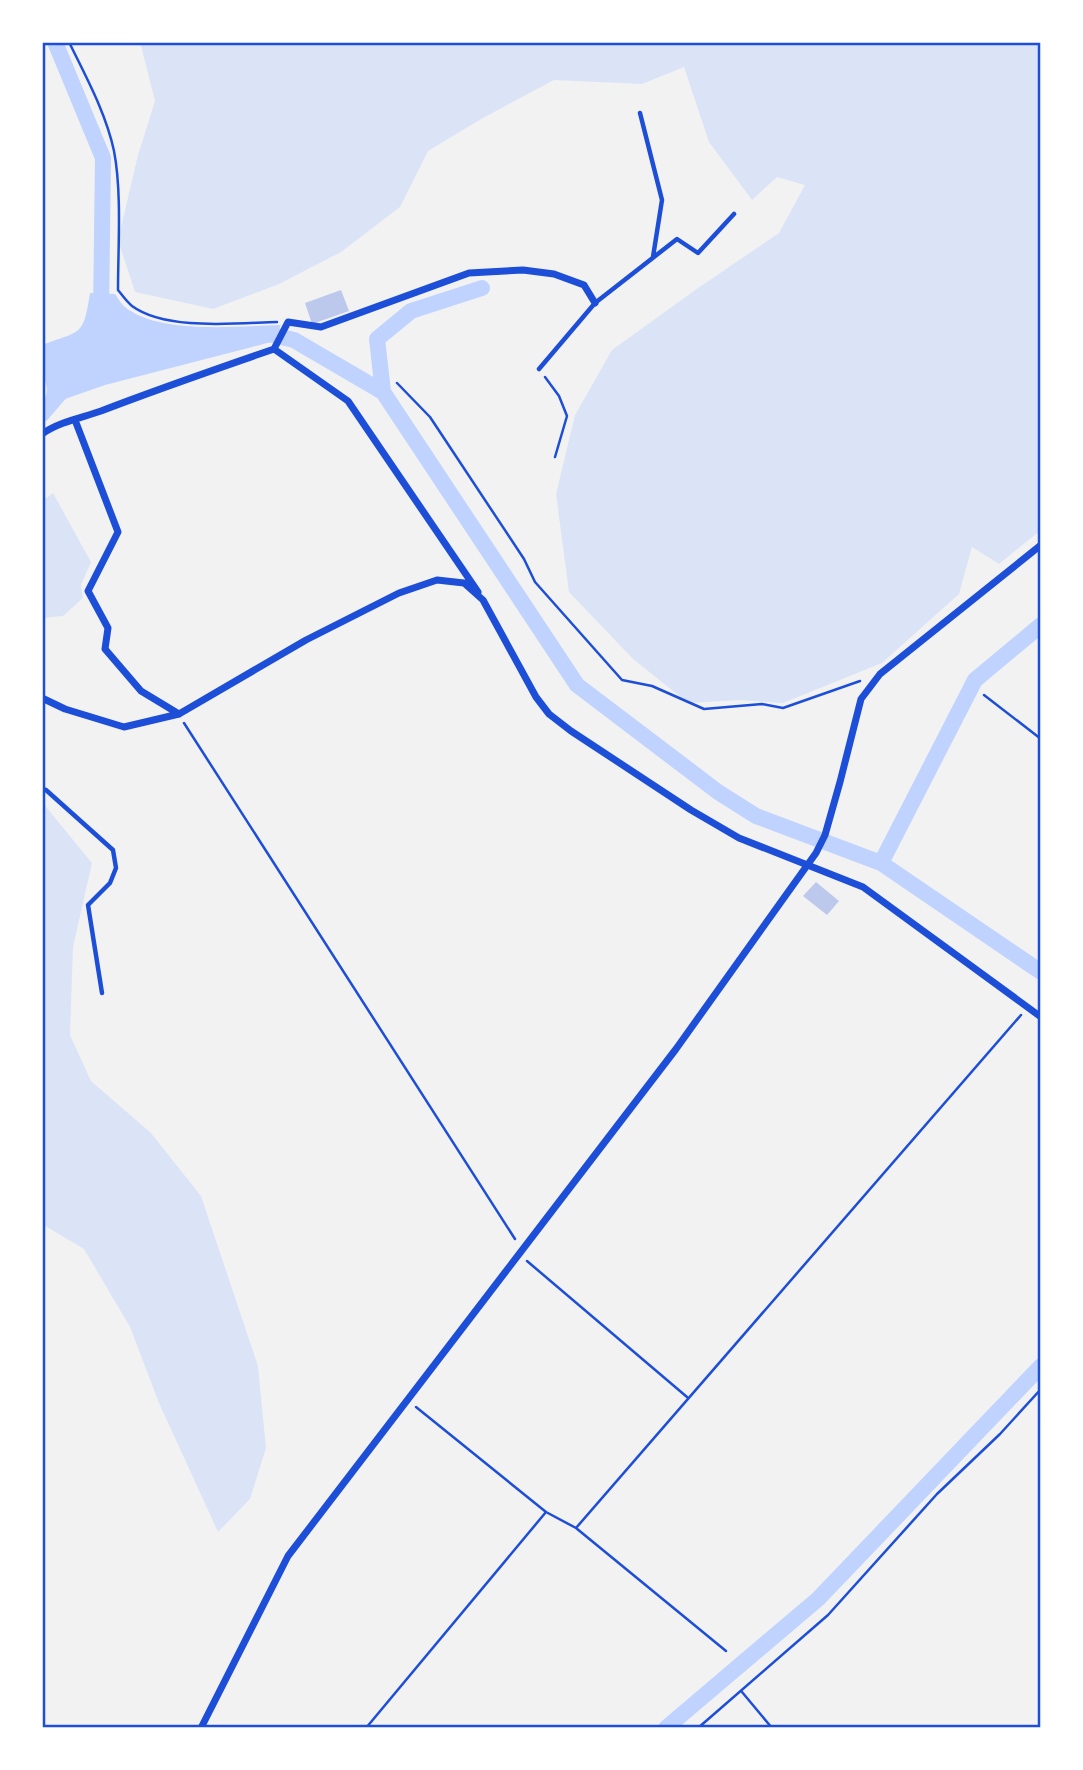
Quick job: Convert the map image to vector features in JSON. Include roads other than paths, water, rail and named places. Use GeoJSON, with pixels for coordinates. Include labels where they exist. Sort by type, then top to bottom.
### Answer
{"type":"FeatureCollection","features":[{"type":"Feature","properties":{"kind":"street"},"geometry":{"type":"LineString","coordinates":[[42,434],[54,425],[75,421],[274,349],[288,322],[321,327],[469,273],[523,270],[554,274],[584,285],[595,303]]}},
{"type":"Feature","properties":{"kind":"street"},"geometry":{"type":"LineString","coordinates":[[274,349],[348,401],[483,600],[536,697],[549,714],[691,810],[739,838],[863,887],[1041,1017]]}},
{"type":"Feature","properties":{"kind":"street"},"geometry":{"type":"LineString","coordinates":[[75,421],[118,532],[88,591],[108,628],[105,649],[141,691],[179,714]]}},
{"type":"Feature","properties":{"kind":"street"},"geometry":{"type":"LineString","coordinates":[[201,1728],[288,1556],[676,1049],[809,864],[825,835],[861,699],[880,674],[1041,545]]}},
{"type":"Feature","properties":{"kind":"street"},"geometry":{"type":"LineString","coordinates":[[42,698],[65,709],[124,727],[179,714],[306,640],[399,593],[437,580],[464,583],[483,600]]}},
{"type":"Feature","properties":{"kind":"lane"},"geometry":{"type":"LineString","coordinates":[[640,113],[662,200],[653,258]]}},
{"type":"Feature","properties":{"kind":"lane"},"geometry":{"type":"LineString","coordinates":[[539,369],[595,303],[677,239],[698,253],[734,214]]}},
{"type":"Feature","properties":{"kind":"lane"},"geometry":{"type":"LineString","coordinates":[[42,789],[113,850],[116,868],[110,883],[88,905],[102,993]]}},
{"type":"Feature","properties":{"kind":"water"},"geometry":{"type":"Polygon","coordinates":[[[90,293],[115,294],[124,306],[140,316],[158,322],[200,327],[281,325],[271,342],[105,385],[65,399],[51,410],[43,405],[47,390],[41,367],[42,345],[78,330],[85,318],[90,293]]]}},
{"type":"Feature","properties":{"kind":"waterway"},"geometry":{"type":"LineString","coordinates":[[55,42],[103,158],[101,313]]}},
{"type":"Feature","properties":{"kind":"waterway"},"geometry":{"type":"LineString","coordinates":[[383,392],[377,339],[411,311],[482,288]]}},
{"type":"Feature","properties":{"kind":"waterway"},"geometry":{"type":"LineString","coordinates":[[254,335],[269,334],[294,340],[383,392],[577,685],[718,792],[756,816],[881,863],[1041,972]]}},
{"type":"Feature","properties":{"kind":"waterway"},"geometry":{"type":"LineString","coordinates":[[42,414],[60,393]]}},
{"type":"Feature","properties":{"kind":"waterway"},"geometry":{"type":"LineString","coordinates":[[881,863],[975,680],[1041,625]]}},
{"type":"Feature","properties":{"kind":"waterway"},"geometry":{"type":"LineString","coordinates":[[666,1728],[818,1599],[1041,1366]]}}]}
